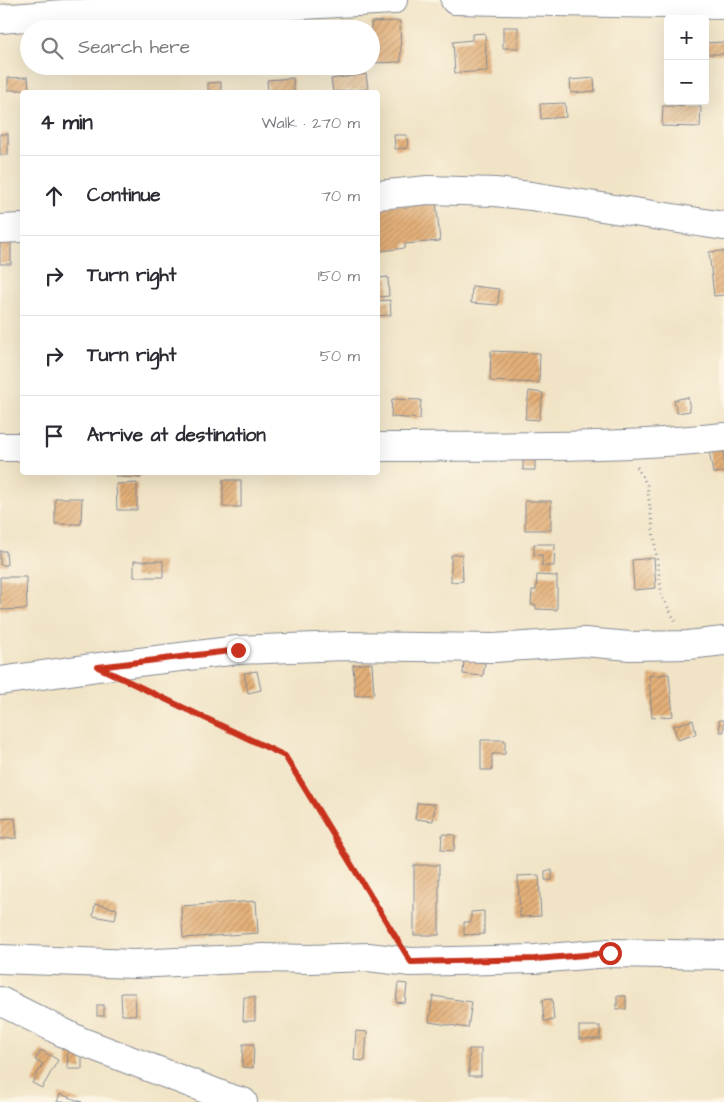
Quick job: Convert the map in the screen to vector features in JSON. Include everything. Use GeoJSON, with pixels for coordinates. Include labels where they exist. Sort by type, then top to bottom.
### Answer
{"type":"FeatureCollection","features":[{"type":"Feature","properties":{"kind":"street"},"geometry":{"type":"LineString","coordinates":[[0,19],[63,14],[248,8],[393,0]]}},
{"type":"Feature","properties":{"kind":"street"},"geometry":{"type":"LineString","coordinates":[[455,0],[724,5]]}},
{"type":"Feature","properties":{"kind":"street"},"geometry":{"type":"LineString","coordinates":[[380,195],[428,190],[495,192],[724,226]]}},
{"type":"Feature","properties":{"kind":"street"},"geometry":{"type":"LineString","coordinates":[[0,229],[20,228]]}},
{"type":"Feature","properties":{"kind":"street"},"geometry":{"type":"LineString","coordinates":[[380,447],[626,445],[724,437]]}},
{"type":"Feature","properties":{"kind":"street"},"geometry":{"type":"LineString","coordinates":[[0,447],[20,447]]}},
{"type":"Feature","properties":{"kind":"street"},"geometry":{"type":"LineString","coordinates":[[0,681],[238,650],[344,646],[494,648],[584,642],[630,646],[724,641]]}},
{"type":"Feature","properties":{"kind":"street"},"geometry":{"type":"LineString","coordinates":[[0,960],[134,964],[263,958],[368,957],[411,962],[535,959],[610,953],[724,956]]}},
{"type":"Feature","properties":{"kind":"street"},"geometry":{"type":"LineString","coordinates":[[0,1001],[80,1041],[243,1102]]}},
{"type":"Feature","properties":{"kind":"path"},"geometry":{"type":"LineString","coordinates":[[626,445],[647,485],[662,597],[688,644]]}},
{"type":"Feature","properties":{"kind":"path"},"geometry":{"type":"LineString","coordinates":[[133,684],[285,756],[411,962]]}},
{"type":"Feature","properties":{"kind":"building"},"geometry":{"type":"Polygon","coordinates":[[[400,21],[401,62],[380,63],[380,22],[400,21]]]}},
{"type":"Feature","properties":{"kind":"building"},"geometry":{"type":"Polygon","coordinates":[[[503,27],[518,27],[518,48],[503,48],[503,27]]]}},
{"type":"Feature","properties":{"kind":"building"},"geometry":{"type":"Polygon","coordinates":[[[485,33],[487,71],[455,73],[453,42],[472,40],[472,34],[485,33]]]}},
{"type":"Feature","properties":{"kind":"building"},"geometry":{"type":"Polygon","coordinates":[[[724,42],[724,54],[709,54],[709,43],[724,42]]]}},
{"type":"Feature","properties":{"kind":"building"},"geometry":{"type":"Polygon","coordinates":[[[366,75],[368,89],[333,90],[331,79],[366,75]]]}},
{"type":"Feature","properties":{"kind":"building"},"geometry":{"type":"Polygon","coordinates":[[[28,77],[29,90],[8,90],[8,78],[28,77]]]}},
{"type":"Feature","properties":{"kind":"building"},"geometry":{"type":"Polygon","coordinates":[[[293,78],[294,90],[268,90],[267,80],[293,78]]]}},
{"type":"Feature","properties":{"kind":"building"},"geometry":{"type":"Polygon","coordinates":[[[594,78],[595,91],[571,93],[570,80],[594,78]]]}},
{"type":"Feature","properties":{"kind":"building"},"geometry":{"type":"Polygon","coordinates":[[[221,82],[221,90],[208,90],[208,83],[221,82]]]}},
{"type":"Feature","properties":{"kind":"building"},"geometry":{"type":"Polygon","coordinates":[[[565,103],[566,117],[541,119],[540,104],[565,103]]]}},
{"type":"Feature","properties":{"kind":"building"},"geometry":{"type":"Polygon","coordinates":[[[663,106],[701,107],[700,127],[662,126],[663,106]]]}},
{"type":"Feature","properties":{"kind":"building"},"geometry":{"type":"Polygon","coordinates":[[[0,134],[8,134],[8,155],[0,155],[0,134]]]}},
{"type":"Feature","properties":{"kind":"building"},"geometry":{"type":"Polygon","coordinates":[[[394,135],[407,135],[408,148],[395,149],[394,135]]]}},
{"type":"Feature","properties":{"kind":"building"},"geometry":{"type":"Polygon","coordinates":[[[436,201],[440,241],[405,244],[405,248],[381,251],[380,206],[436,201]]]}},
{"type":"Feature","properties":{"kind":"building"},"geometry":{"type":"Polygon","coordinates":[[[0,239],[11,239],[11,264],[0,264],[0,239]]]}},
{"type":"Feature","properties":{"kind":"building"},"geometry":{"type":"Polygon","coordinates":[[[724,251],[724,295],[714,296],[709,252],[724,251]]]}},
{"type":"Feature","properties":{"kind":"building"},"geometry":{"type":"Polygon","coordinates":[[[388,277],[389,296],[380,297],[380,278],[388,277]]]}},
{"type":"Feature","properties":{"kind":"building"},"geometry":{"type":"Polygon","coordinates":[[[472,286],[499,289],[498,305],[471,303],[472,286]]]}},
{"type":"Feature","properties":{"kind":"building"},"geometry":{"type":"Polygon","coordinates":[[[390,300],[391,315],[380,316],[380,301],[390,300]]]}},
{"type":"Feature","properties":{"kind":"building"},"geometry":{"type":"Polygon","coordinates":[[[491,351],[540,353],[539,383],[490,381],[491,351]]]}},
{"type":"Feature","properties":{"kind":"building"},"geometry":{"type":"Polygon","coordinates":[[[529,391],[543,393],[539,420],[525,419],[529,391]]]}},
{"type":"Feature","properties":{"kind":"building"},"geometry":{"type":"Polygon","coordinates":[[[688,397],[690,411],[677,413],[674,400],[688,397]]]}},
{"type":"Feature","properties":{"kind":"building"},"geometry":{"type":"Polygon","coordinates":[[[392,399],[421,400],[420,419],[391,417],[392,399]]]}},
{"type":"Feature","properties":{"kind":"building"},"geometry":{"type":"Polygon","coordinates":[[[724,442],[724,472],[713,473],[708,445],[724,442]]]}},
{"type":"Feature","properties":{"kind":"building"},"geometry":{"type":"Polygon","coordinates":[[[523,457],[535,457],[535,470],[523,470],[523,457]]]}},
{"type":"Feature","properties":{"kind":"building"},"geometry":{"type":"Polygon","coordinates":[[[116,475],[140,475],[140,478],[116,477],[116,475]]]}},
{"type":"Feature","properties":{"kind":"building"},"geometry":{"type":"Polygon","coordinates":[[[223,480],[241,480],[241,507],[223,507],[223,480]]]}},
{"type":"Feature","properties":{"kind":"building"},"geometry":{"type":"Polygon","coordinates":[[[137,483],[137,510],[117,510],[116,484],[137,483]]]}},
{"type":"Feature","properties":{"kind":"building"},"geometry":{"type":"Polygon","coordinates":[[[55,498],[82,498],[81,524],[55,524],[55,498]]]}},
{"type":"Feature","properties":{"kind":"building"},"geometry":{"type":"Polygon","coordinates":[[[525,501],[551,501],[551,530],[525,530],[525,501]]]}},
{"type":"Feature","properties":{"kind":"building"},"geometry":{"type":"Polygon","coordinates":[[[534,544],[555,544],[554,566],[542,566],[542,555],[534,555],[534,544]]]}},
{"type":"Feature","properties":{"kind":"building"},"geometry":{"type":"Polygon","coordinates":[[[0,551],[6,551],[7,565],[0,565],[0,551]]]}},
{"type":"Feature","properties":{"kind":"building"},"geometry":{"type":"Polygon","coordinates":[[[462,554],[463,581],[451,582],[451,555],[462,554]]]}},
{"type":"Feature","properties":{"kind":"building"},"geometry":{"type":"Polygon","coordinates":[[[654,558],[656,588],[634,590],[632,560],[654,558]]]}},
{"type":"Feature","properties":{"kind":"building"},"geometry":{"type":"Polygon","coordinates":[[[134,561],[163,561],[163,577],[134,577],[134,561]]]}},
{"type":"Feature","properties":{"kind":"building"},"geometry":{"type":"Polygon","coordinates":[[[537,575],[557,576],[557,610],[536,609],[536,605],[531,605],[532,590],[536,590],[537,575]]]}},
{"type":"Feature","properties":{"kind":"building"},"geometry":{"type":"Polygon","coordinates":[[[0,577],[26,577],[27,609],[0,610],[0,577]]]}},
{"type":"Feature","properties":{"kind":"building"},"geometry":{"type":"Polygon","coordinates":[[[464,660],[485,663],[483,676],[463,674],[464,660]]]}},
{"type":"Feature","properties":{"kind":"building"},"geometry":{"type":"Polygon","coordinates":[[[372,663],[374,694],[355,696],[353,665],[372,663]]]}},
{"type":"Feature","properties":{"kind":"building"},"geometry":{"type":"Polygon","coordinates":[[[257,671],[261,690],[248,693],[244,673],[257,671]]]}},
{"type":"Feature","properties":{"kind":"building"},"geometry":{"type":"Polygon","coordinates":[[[669,674],[673,716],[652,718],[649,676],[669,674]]]}},
{"type":"Feature","properties":{"kind":"building"},"geometry":{"type":"Polygon","coordinates":[[[693,720],[696,734],[678,740],[673,726],[693,720]]]}},
{"type":"Feature","properties":{"kind":"building"},"geometry":{"type":"Polygon","coordinates":[[[719,720],[724,720],[724,732],[720,732],[719,720]]]}},
{"type":"Feature","properties":{"kind":"building"},"geometry":{"type":"Polygon","coordinates":[[[481,740],[505,740],[505,754],[492,754],[492,770],[481,770],[481,740]]]}},
{"type":"Feature","properties":{"kind":"building"},"geometry":{"type":"Polygon","coordinates":[[[417,803],[435,804],[433,821],[415,819],[417,803]]]}},
{"type":"Feature","properties":{"kind":"building"},"geometry":{"type":"Polygon","coordinates":[[[15,818],[17,838],[0,839],[0,819],[15,818]]]}},
{"type":"Feature","properties":{"kind":"building"},"geometry":{"type":"Polygon","coordinates":[[[442,834],[455,835],[454,851],[441,850],[442,834]]]}},
{"type":"Feature","properties":{"kind":"building"},"geometry":{"type":"Polygon","coordinates":[[[414,865],[439,865],[439,935],[414,935],[414,865]]]}},
{"type":"Feature","properties":{"kind":"building"},"geometry":{"type":"Polygon","coordinates":[[[552,870],[552,880],[545,880],[545,871],[552,870]]]}},
{"type":"Feature","properties":{"kind":"building"},"geometry":{"type":"Polygon","coordinates":[[[539,875],[541,916],[520,917],[518,876],[539,875]]]}},
{"type":"Feature","properties":{"kind":"building"},"geometry":{"type":"Polygon","coordinates":[[[256,901],[258,933],[183,938],[181,906],[256,901]]]}},
{"type":"Feature","properties":{"kind":"building"},"geometry":{"type":"Polygon","coordinates":[[[95,904],[117,909],[115,920],[93,916],[95,904]]]}},
{"type":"Feature","properties":{"kind":"building"},"geometry":{"type":"Polygon","coordinates":[[[484,911],[484,934],[464,935],[464,922],[471,922],[471,912],[484,911]]]}},
{"type":"Feature","properties":{"kind":"building"},"geometry":{"type":"Polygon","coordinates":[[[398,983],[407,984],[405,1003],[396,1002],[398,983]]]}},
{"type":"Feature","properties":{"kind":"building"},"geometry":{"type":"Polygon","coordinates":[[[121,993],[135,993],[136,1015],[122,1015],[121,993]]]}},
{"type":"Feature","properties":{"kind":"building"},"geometry":{"type":"Polygon","coordinates":[[[433,996],[472,1002],[468,1028],[429,1022],[433,996]]]}},
{"type":"Feature","properties":{"kind":"building"},"geometry":{"type":"Polygon","coordinates":[[[617,996],[626,996],[626,1009],[617,1009],[617,996]]]}},
{"type":"Feature","properties":{"kind":"building"},"geometry":{"type":"Polygon","coordinates":[[[244,997],[255,997],[255,1021],[243,1021],[244,997]]]}},
{"type":"Feature","properties":{"kind":"building"},"geometry":{"type":"Polygon","coordinates":[[[552,999],[554,1020],[544,1021],[542,1000],[552,999]]]}},
{"type":"Feature","properties":{"kind":"building"},"geometry":{"type":"Polygon","coordinates":[[[97,1005],[104,1005],[104,1016],[97,1016],[97,1005]]]}},
{"type":"Feature","properties":{"kind":"building"},"geometry":{"type":"Polygon","coordinates":[[[579,1026],[600,1026],[600,1039],[579,1039],[579,1026]]]}},
{"type":"Feature","properties":{"kind":"building"},"geometry":{"type":"Polygon","coordinates":[[[356,1031],[367,1032],[365,1061],[354,1060],[356,1031]]]}},
{"type":"Feature","properties":{"kind":"building"},"geometry":{"type":"Polygon","coordinates":[[[243,1044],[254,1044],[253,1068],[242,1067],[243,1044]]]}},
{"type":"Feature","properties":{"kind":"building"},"geometry":{"type":"Polygon","coordinates":[[[469,1049],[481,1049],[481,1076],[469,1076],[469,1049]]]}},
{"type":"Feature","properties":{"kind":"building"},"geometry":{"type":"Polygon","coordinates":[[[41,1050],[58,1060],[42,1088],[32,1083],[43,1064],[35,1060],[41,1050]]]}},
{"type":"Feature","properties":{"kind":"building"},"geometry":{"type":"Polygon","coordinates":[[[68,1050],[82,1050],[82,1069],[67,1069],[68,1050]]]}},
{"type":"Feature","properties":{"kind":"building"},"geometry":{"type":"Polygon","coordinates":[[[60,1094],[82,1102],[57,1102],[60,1094]]]}},
{"type":"Feature","properties":{"kind":"route"},"geometry":{"type":"LineString","coordinates":[[238,650],[98,667],[285,756],[411,962],[535,959],[610,953]]}}]}
